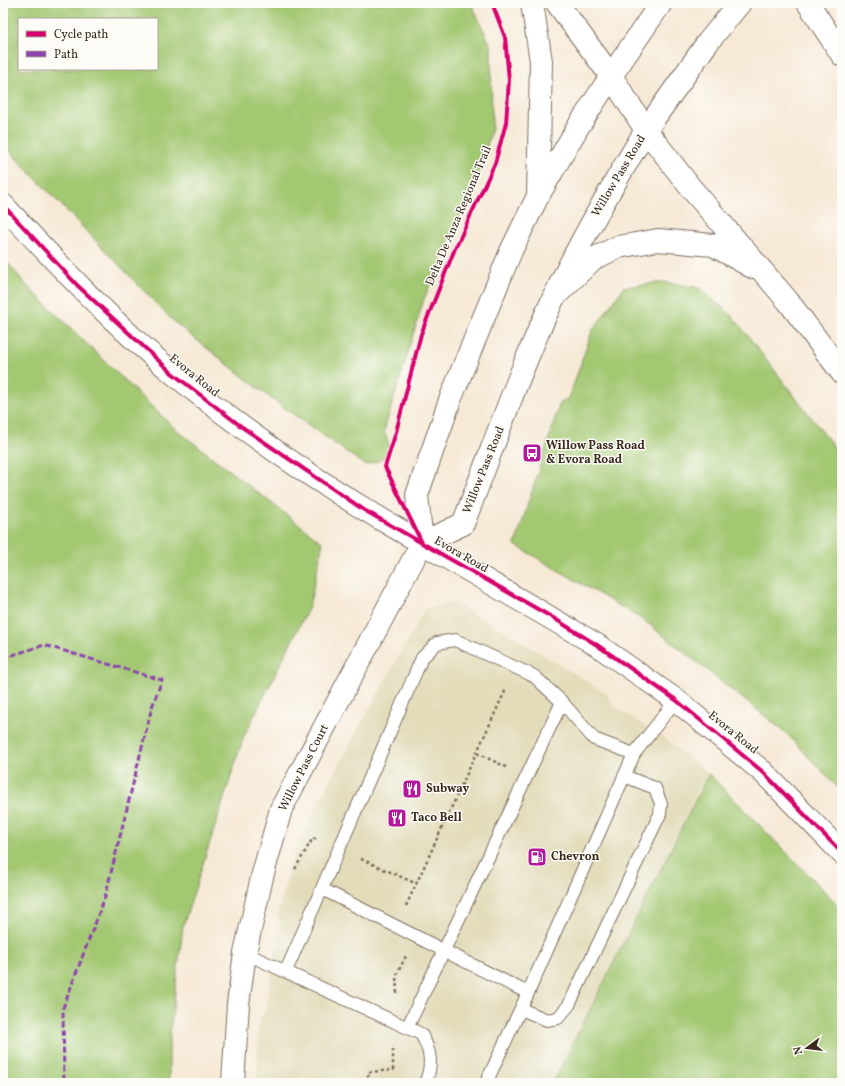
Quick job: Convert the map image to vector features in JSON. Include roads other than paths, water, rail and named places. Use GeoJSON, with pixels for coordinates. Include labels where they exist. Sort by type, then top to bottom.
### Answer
{"type":"FeatureCollection","features":[{"type":"Feature","properties":{"kind":"main road"},"geometry":{"type":"LineString","coordinates":[[532,3],[541,61],[538,196]]}},
{"type":"Feature","properties":{"kind":"main road"},"geometry":{"type":"LineString","coordinates":[[557,3],[611,76],[646,130],[690,187],[766,274],[842,373]]}},
{"type":"Feature","properties":{"kind":"main road"},"geometry":{"type":"LineString","coordinates":[[422,543],[417,495],[421,480],[450,400],[511,251],[538,196],[578,126],[661,3]]}},
{"type":"Feature","properties":{"kind":"main road","name":"Willow Pass Road"},"geometry":{"type":"LineString","coordinates":[[422,543],[463,524],[554,297],[598,208],[646,130],[708,42],[740,3]]}},
{"type":"Feature","properties":{"kind":"main road"},"geometry":{"type":"LineString","coordinates":[[808,3],[842,55]]}},
{"type":"Feature","properties":{"kind":"main road","name":"Evora Road"},"geometry":{"type":"LineString","coordinates":[[3,205],[77,285],[172,372],[242,427],[364,510],[598,645],[676,700],[763,772],[842,853]]}},
{"type":"Feature","properties":{"kind":"main road"},"geometry":{"type":"LineString","coordinates":[[554,297],[593,259],[618,247],[658,240],[713,246],[766,274]]}},
{"type":"Feature","properties":{"kind":"main road","name":"Willow Pass Court"},"geometry":{"type":"LineString","coordinates":[[233,1083],[238,1004],[245,953],[262,877],[281,809],[422,543]]}},
{"type":"Feature","properties":{"kind":"lane"},"geometry":{"type":"LineString","coordinates":[[286,971],[422,658],[437,643],[455,640],[534,676],[562,702],[594,739],[634,754]]}},
{"type":"Feature","properties":{"kind":"lane"},"geometry":{"type":"LineString","coordinates":[[486,1083],[521,1009],[634,754],[676,700]]}},
{"type":"Feature","properties":{"kind":"lane"},"geometry":{"type":"LineString","coordinates":[[408,1026],[562,702]]}},
{"type":"Feature","properties":{"kind":"lane"},"geometry":{"type":"LineString","coordinates":[[521,1009],[547,1020],[558,1018],[569,1005],[660,814],[661,804],[655,788],[624,776]]}},
{"type":"Feature","properties":{"kind":"lane"},"geometry":{"type":"LineString","coordinates":[[322,889],[528,993]]}},
{"type":"Feature","properties":{"kind":"lane"},"geometry":{"type":"LineString","coordinates":[[245,953],[395,1020],[421,1034],[428,1046],[430,1070],[425,1083]]}},
{"type":"Feature","properties":{"kind":"place","name":"Willow Pass Road & Evora Road"},"geometry":{"type":"Point","coordinates":[532,453]}},
{"type":"Feature","properties":{"kind":"place","name":"Subway"},"geometry":{"type":"Point","coordinates":[412,789]}},
{"type":"Feature","properties":{"kind":"place","name":"Taco Bell"},"geometry":{"type":"Point","coordinates":[397,818]}},
{"type":"Feature","properties":{"kind":"place","name":"Chevron"},"geometry":{"type":"Point","coordinates":[537,857]}}]}
